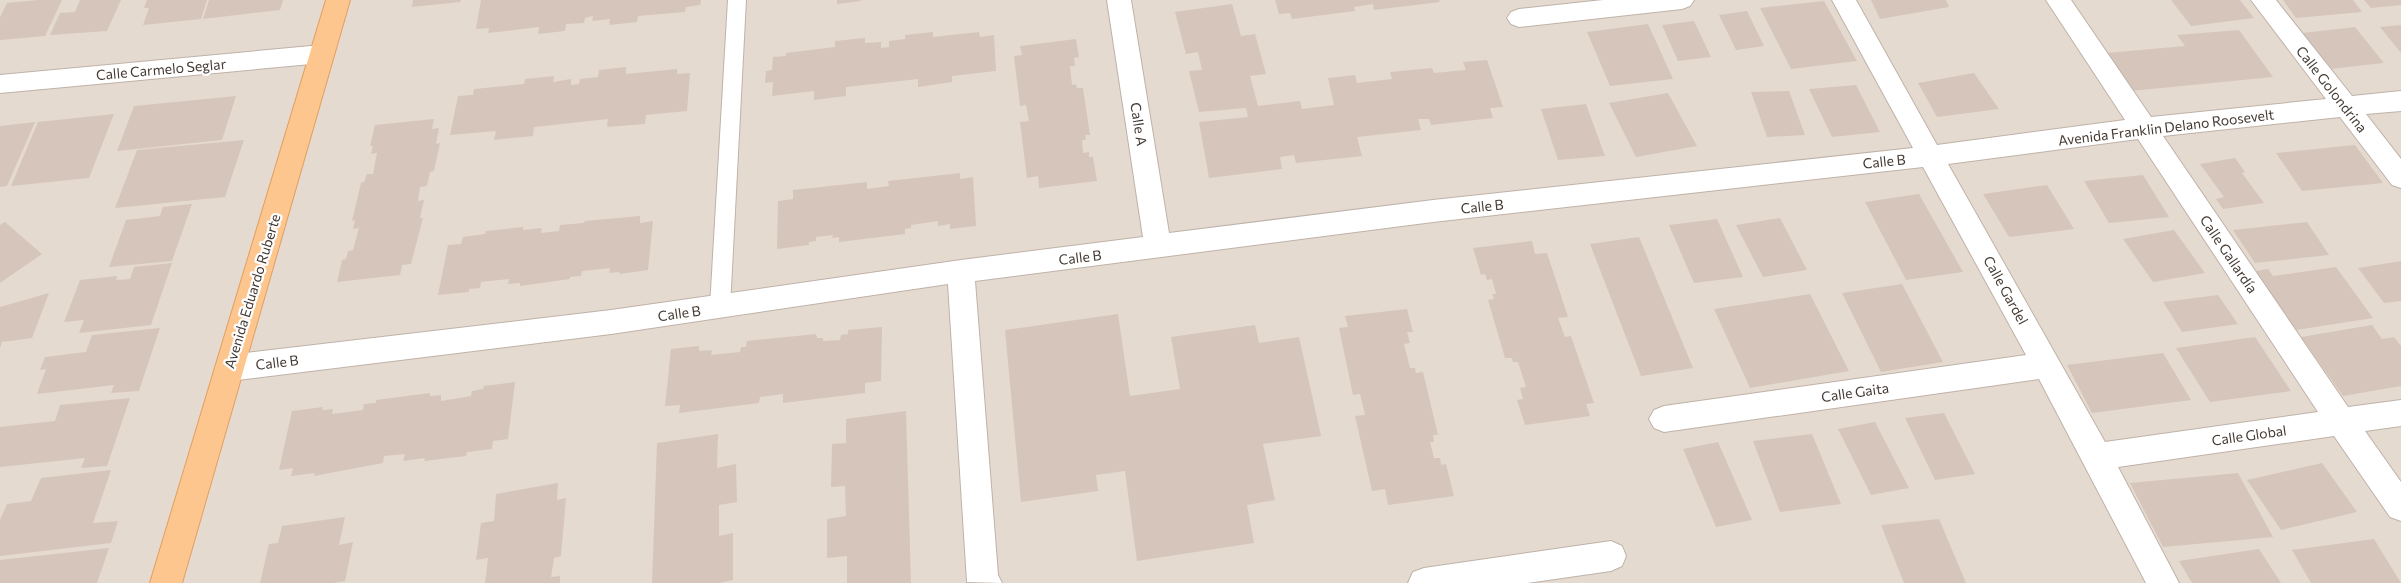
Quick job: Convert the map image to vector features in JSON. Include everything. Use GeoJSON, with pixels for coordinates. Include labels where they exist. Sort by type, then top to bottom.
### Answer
{"type":"FeatureCollection","features":[{"type":"Feature","properties":{"kind":"main road","name":"Avenida Eduardo Ruberte"},"geometry":{"type":"LineString","coordinates":[[166,583],[338,0]]}},
{"type":"Feature","properties":{"kind":"street","name":"Calle A"},"geometry":{"type":"LineString","coordinates":[[1119,0],[1158,247]]}},
{"type":"Feature","properties":{"kind":"street"},"geometry":{"type":"LineString","coordinates":[[1519,18],[1682,0]]}},
{"type":"Feature","properties":{"kind":"street","name":"Calle Gardel"},"geometry":{"type":"LineString","coordinates":[[1844,0],[2097,457],[2163,583]]}},
{"type":"Feature","properties":{"kind":"street","name":"Calle Gallardía"},"geometry":{"type":"LineString","coordinates":[[2058,0],[2341,421],[2401,507]]}},
{"type":"Feature","properties":{"kind":"street","name":"Calle Golondrina"},"geometry":{"type":"LineString","coordinates":[[2263,0],[2401,178]]}},
{"type":"Feature","properties":{"kind":"street","name":"Calle Carmelo Seglar"},"geometry":{"type":"LineString","coordinates":[[0,84],[322,54]]}},
{"type":"Feature","properties":{"kind":"street","name":"Avenida Franklin Delano Roosevelt"},"geometry":{"type":"LineString","coordinates":[[1932,156],[2144,128],[2401,101]]}},
{"type":"Feature","properties":{"kind":"street","name":"Calle B"},"geometry":{"type":"LineString","coordinates":[[229,368],[720,307],[961,272],[1432,211],[1932,156]]}},
{"type":"Feature","properties":{"kind":"street"},"geometry":{"type":"LineString","coordinates":[[961,272],[983,582],[986,583]]}},
{"type":"Feature","properties":{"kind":"street","name":"Calle Gaita"},"geometry":{"type":"LineString","coordinates":[[1664,419],[2046,365]]}},
{"type":"Feature","properties":{"kind":"street","name":"Calle Global"},"geometry":{"type":"LineString","coordinates":[[2097,457],[2401,413]]}},
{"type":"Feature","properties":{"kind":"street"},"geometry":{"type":"LineString","coordinates":[[1424,583],[1611,556]]}},
{"type":"Feature","properties":{"kind":"lane"},"geometry":{"type":"LineString","coordinates":[[720,307],[737,0]]}},
{"type":"Feature","properties":{"kind":"shaded area"},"geometry":{"type":"Polygon","coordinates":[[[0,0],[2401,0],[2401,583],[0,583],[0,0]]]}},
{"type":"Feature","properties":{"kind":"building"},"geometry":{"type":"Polygon","coordinates":[[[62,0],[45,36],[0,40],[0,17],[7,3],[62,0]]]}},
{"type":"Feature","properties":{"kind":"building"},"geometry":{"type":"Polygon","coordinates":[[[80,0],[121,0],[107,31],[50,35],[60,13],[75,12],[80,0]]]}},
{"type":"Feature","properties":{"kind":"building"},"geometry":{"type":"Polygon","coordinates":[[[147,0],[207,0],[201,19],[143,25],[149,8],[144,8],[147,0]]]}},
{"type":"Feature","properties":{"kind":"building"},"geometry":{"type":"Polygon","coordinates":[[[209,0],[283,0],[280,10],[203,19],[209,0]]]}},
{"type":"Feature","properties":{"kind":"building"},"geometry":{"type":"Polygon","coordinates":[[[413,0],[461,0],[460,2],[412,7],[413,0]]]}},
{"type":"Feature","properties":{"kind":"building"},"geometry":{"type":"Polygon","coordinates":[[[481,0],[701,0],[700,5],[686,7],[685,12],[638,16],[637,22],[609,25],[610,19],[592,21],[593,16],[585,18],[584,23],[566,24],[565,31],[538,34],[539,27],[488,33],[489,28],[476,29],[481,0]]]}},
{"type":"Feature","properties":{"kind":"building"},"geometry":{"type":"Polygon","coordinates":[[[837,0],[861,0],[861,1],[837,4],[837,0]]]}},
{"type":"Feature","properties":{"kind":"building"},"geometry":{"type":"Polygon","coordinates":[[[1275,0],[1439,0],[1440,2],[1374,10],[1373,4],[1354,7],[1355,11],[1292,19],[1290,13],[1279,14],[1275,0]]]}},
{"type":"Feature","properties":{"kind":"building"},"geometry":{"type":"Polygon","coordinates":[[[1871,0],[1946,0],[1949,7],[1880,19],[1871,0]]]}},
{"type":"Feature","properties":{"kind":"building"},"geometry":{"type":"Polygon","coordinates":[[[2171,0],[2240,0],[2254,18],[2191,26],[2171,0]]]}},
{"type":"Feature","properties":{"kind":"building"},"geometry":{"type":"Polygon","coordinates":[[[2283,0],[2353,0],[2362,12],[2296,18],[2283,0]]]}},
{"type":"Feature","properties":{"kind":"building"},"geometry":{"type":"Polygon","coordinates":[[[2364,0],[2401,0],[2401,5],[2371,8],[2364,0]]]}},
{"type":"Feature","properties":{"kind":"building"},"geometry":{"type":"Polygon","coordinates":[[[1824,1],[1857,61],[1791,69],[1760,8],[1824,1]]]}},
{"type":"Feature","properties":{"kind":"building"},"geometry":{"type":"Polygon","coordinates":[[[1232,4],[1241,36],[1255,34],[1266,74],[1250,76],[1258,106],[1300,101],[1302,109],[1334,105],[1328,78],[1355,75],[1357,83],[1392,79],[1390,72],[1432,68],[1434,73],[1466,70],[1463,62],[1487,60],[1503,107],[1490,108],[1493,118],[1431,125],[1429,119],[1418,119],[1421,130],[1357,137],[1362,156],[1296,163],[1294,155],[1280,157],[1282,169],[1209,178],[1199,122],[1248,117],[1246,108],[1199,112],[1189,71],[1202,70],[1198,52],[1186,54],[1175,12],[1232,4]]]}},
{"type":"Feature","properties":{"kind":"building"},"geometry":{"type":"Polygon","coordinates":[[[1747,11],[1764,46],[1736,50],[1719,15],[1747,11]]]}},
{"type":"Feature","properties":{"kind":"building"},"geometry":{"type":"Polygon","coordinates":[[[1694,21],[1711,57],[1678,61],[1662,25],[1694,21]]]}},
{"type":"Feature","properties":{"kind":"building"},"geometry":{"type":"Polygon","coordinates":[[[1648,24],[1673,79],[1610,86],[1587,32],[1648,24]]]}},
{"type":"Feature","properties":{"kind":"building"},"geometry":{"type":"Polygon","coordinates":[[[2401,25],[2401,53],[2380,27],[2401,25]]]}},
{"type":"Feature","properties":{"kind":"building"},"geometry":{"type":"Polygon","coordinates":[[[2355,27],[2384,63],[2330,69],[2303,33],[2355,27]]]}},
{"type":"Feature","properties":{"kind":"building"},"geometry":{"type":"Polygon","coordinates":[[[2239,30],[2273,77],[2131,91],[2107,53],[2185,46],[2177,35],[2239,30]]]}},
{"type":"Feature","properties":{"kind":"building"},"geometry":{"type":"Polygon","coordinates":[[[933,32],[933,37],[979,32],[980,37],[994,35],[996,71],[952,76],[952,82],[918,87],[918,79],[846,87],[846,96],[814,100],[814,91],[772,96],[773,82],[765,83],[766,71],[772,70],[773,57],[786,56],[786,53],[835,47],[835,41],[865,38],[865,43],[881,42],[881,48],[889,47],[889,41],[905,39],[905,35],[933,32]]]}},
{"type":"Feature","properties":{"kind":"building"},"geometry":{"type":"Polygon","coordinates":[[[1076,39],[1079,57],[1074,58],[1075,66],[1070,66],[1072,85],[1076,84],[1077,88],[1083,88],[1090,135],[1085,135],[1086,140],[1082,140],[1083,153],[1089,152],[1089,157],[1093,157],[1097,181],[1039,188],[1038,176],[1027,178],[1020,122],[1029,121],[1026,105],[1020,106],[1014,56],[1022,55],[1020,46],[1076,39]]]}},
{"type":"Feature","properties":{"kind":"building"},"geometry":{"type":"Polygon","coordinates":[[[626,67],[626,74],[677,69],[677,74],[690,73],[687,111],[646,115],[645,124],[607,127],[608,119],[534,127],[533,136],[494,140],[496,131],[450,135],[458,96],[473,95],[474,89],[524,84],[525,79],[554,76],[553,82],[571,79],[571,85],[579,84],[580,79],[598,77],[599,70],[626,67]]]}},
{"type":"Feature","properties":{"kind":"building"},"geometry":{"type":"Polygon","coordinates":[[[1974,73],[1999,109],[1937,117],[1918,83],[1974,73]]]}},
{"type":"Feature","properties":{"kind":"building"},"geometry":{"type":"Polygon","coordinates":[[[1856,85],[1880,132],[1832,137],[1809,89],[1856,85]]]}},
{"type":"Feature","properties":{"kind":"building"},"geometry":{"type":"Polygon","coordinates":[[[1789,91],[1805,135],[1767,137],[1751,92],[1789,91]]]}},
{"type":"Feature","properties":{"kind":"building"},"geometry":{"type":"Polygon","coordinates":[[[1668,93],[1697,146],[1636,157],[1609,103],[1668,93]]]}},
{"type":"Feature","properties":{"kind":"building"},"geometry":{"type":"Polygon","coordinates":[[[236,96],[222,140],[117,151],[134,106],[236,96]]]}},
{"type":"Feature","properties":{"kind":"building"},"geometry":{"type":"Polygon","coordinates":[[[1586,104],[1605,156],[1558,160],[1541,109],[1586,104]]]}},
{"type":"Feature","properties":{"kind":"building"},"geometry":{"type":"Polygon","coordinates":[[[114,114],[89,178],[11,186],[38,122],[114,114]]]}},
{"type":"Feature","properties":{"kind":"building"},"geometry":{"type":"Polygon","coordinates":[[[434,119],[432,129],[439,128],[436,144],[440,143],[434,171],[430,172],[427,186],[420,187],[418,201],[424,200],[420,218],[423,218],[411,264],[402,265],[400,275],[337,282],[342,260],[346,259],[348,251],[353,250],[359,228],[353,229],[355,220],[352,221],[361,183],[364,182],[367,174],[373,174],[377,153],[371,154],[373,146],[370,146],[375,125],[434,119]]]}},
{"type":"Feature","properties":{"kind":"building"},"geometry":{"type":"Polygon","coordinates":[[[35,122],[7,186],[0,187],[0,126],[35,122]]]}},
{"type":"Feature","properties":{"kind":"building"},"geometry":{"type":"Polygon","coordinates":[[[244,140],[225,197],[115,208],[137,150],[244,140]]]}},
{"type":"Feature","properties":{"kind":"building"},"geometry":{"type":"Polygon","coordinates":[[[2355,145],[2383,183],[2302,191],[2276,153],[2355,145]]]}},
{"type":"Feature","properties":{"kind":"building"},"geometry":{"type":"Polygon","coordinates":[[[2235,158],[2245,172],[2242,173],[2264,203],[2223,209],[2216,199],[2224,197],[2200,164],[2235,158]]]}},
{"type":"Feature","properties":{"kind":"building"},"geometry":{"type":"Polygon","coordinates":[[[960,173],[960,179],[973,177],[976,226],[950,229],[950,224],[938,226],[938,221],[911,225],[911,228],[905,229],[905,234],[839,242],[839,237],[832,238],[833,235],[816,237],[816,241],[809,242],[809,245],[777,249],[778,201],[793,199],[793,190],[867,182],[867,189],[889,186],[888,181],[960,173]]]}},
{"type":"Feature","properties":{"kind":"building"},"geometry":{"type":"Polygon","coordinates":[[[2143,175],[2169,217],[2109,223],[2084,181],[2143,175]]]}},
{"type":"Feature","properties":{"kind":"building"},"geometry":{"type":"Polygon","coordinates":[[[2047,185],[2074,229],[2009,237],[1983,194],[2047,185]]]}},
{"type":"Feature","properties":{"kind":"building"},"geometry":{"type":"Polygon","coordinates":[[[1919,194],[1963,272],[1906,280],[1865,202],[1919,194]]]}},
{"type":"Feature","properties":{"kind":"building"},"geometry":{"type":"Polygon","coordinates":[[[192,204],[172,261],[109,267],[126,220],[160,216],[163,207],[192,204]]]}},
{"type":"Feature","properties":{"kind":"building"},"geometry":{"type":"Polygon","coordinates":[[[640,216],[640,223],[653,221],[648,270],[619,274],[620,272],[609,273],[610,268],[582,271],[581,276],[570,277],[570,279],[520,286],[520,283],[508,284],[509,279],[481,282],[480,288],[469,289],[469,292],[438,295],[448,245],[461,244],[463,237],[485,234],[486,231],[523,227],[523,230],[542,228],[541,233],[559,231],[560,225],[640,216]]]}},
{"type":"Feature","properties":{"kind":"building"},"geometry":{"type":"Polygon","coordinates":[[[1780,218],[1807,270],[1763,277],[1736,225],[1780,218]]]}},
{"type":"Feature","properties":{"kind":"building"},"geometry":{"type":"Polygon","coordinates":[[[1717,219],[1743,277],[1694,283],[1669,225],[1717,219]]]}},
{"type":"Feature","properties":{"kind":"building"},"geometry":{"type":"Polygon","coordinates":[[[5,222],[42,254],[0,283],[0,225],[5,222]]]}},
{"type":"Feature","properties":{"kind":"building"},"geometry":{"type":"Polygon","coordinates":[[[2307,222],[2329,255],[2255,263],[2233,230],[2307,222]]]}},
{"type":"Feature","properties":{"kind":"building"},"geometry":{"type":"Polygon","coordinates":[[[2174,230],[2205,273],[2153,282],[2123,239],[2174,230]]]}},
{"type":"Feature","properties":{"kind":"building"},"geometry":{"type":"Polygon","coordinates":[[[1639,237],[1693,368],[1641,376],[1590,244],[1639,237]]]}},
{"type":"Feature","properties":{"kind":"building"},"geometry":{"type":"Polygon","coordinates":[[[1532,241],[1535,254],[1547,253],[1568,317],[1558,318],[1565,337],[1571,336],[1594,403],[1586,404],[1590,416],[1525,425],[1517,400],[1523,399],[1520,388],[1526,387],[1518,362],[1513,362],[1512,358],[1505,358],[1488,300],[1494,299],[1492,294],[1496,294],[1492,279],[1487,280],[1485,274],[1481,275],[1473,248],[1532,241]]]}},
{"type":"Feature","properties":{"kind":"building"},"geometry":{"type":"Polygon","coordinates":[[[2401,261],[2401,301],[2384,303],[2358,268],[2401,261]]]}},
{"type":"Feature","properties":{"kind":"building"},"geometry":{"type":"Polygon","coordinates":[[[172,263],[151,325],[79,333],[84,320],[64,322],[80,280],[117,276],[116,280],[130,279],[134,267],[172,263]]]}},
{"type":"Feature","properties":{"kind":"building"},"geometry":{"type":"Polygon","coordinates":[[[2336,267],[2373,318],[2296,330],[2255,271],[2268,269],[2273,276],[2336,267]]]}},
{"type":"Feature","properties":{"kind":"building"},"geometry":{"type":"Polygon","coordinates":[[[1902,284],[1943,362],[1881,372],[1842,293],[1902,284]]]}},
{"type":"Feature","properties":{"kind":"building"},"geometry":{"type":"Polygon","coordinates":[[[49,293],[32,338],[2,342],[0,348],[0,307],[49,293]]]}},
{"type":"Feature","properties":{"kind":"building"},"geometry":{"type":"Polygon","coordinates":[[[1810,294],[1849,371],[1750,388],[1714,309],[1810,294]]]}},
{"type":"Feature","properties":{"kind":"building"},"geometry":{"type":"Polygon","coordinates":[[[2218,295],[2238,324],[2182,332],[2163,302],[2218,295]]]}},
{"type":"Feature","properties":{"kind":"building"},"geometry":{"type":"Polygon","coordinates":[[[1407,309],[1413,332],[1407,332],[1410,343],[1404,344],[1410,368],[1415,368],[1416,373],[1423,372],[1438,435],[1433,435],[1434,442],[1430,442],[1434,458],[1440,458],[1441,465],[1446,464],[1454,496],[1388,505],[1385,489],[1372,491],[1355,416],[1365,415],[1360,394],[1353,395],[1339,328],[1348,327],[1345,316],[1407,309]]]}},
{"type":"Feature","properties":{"kind":"building"},"geometry":{"type":"Polygon","coordinates":[[[1118,314],[1130,396],[1180,389],[1171,337],[1255,325],[1259,343],[1299,337],[1321,436],[1263,444],[1275,500],[1247,505],[1254,543],[1137,561],[1125,471],[1096,475],[1098,491],[1021,502],[1005,330],[1118,314]]]}},
{"type":"Feature","properties":{"kind":"building"},"geometry":{"type":"Polygon","coordinates":[[[2372,325],[2382,339],[2394,337],[2401,346],[2401,386],[2343,396],[2301,337],[2372,325]]]}},
{"type":"Feature","properties":{"kind":"building"},"geometry":{"type":"Polygon","coordinates":[[[882,327],[881,381],[865,383],[865,393],[783,403],[783,394],[760,397],[759,403],[679,413],[680,405],[665,406],[671,349],[699,346],[699,351],[712,350],[711,355],[740,352],[741,347],[746,347],[747,341],[816,334],[817,338],[823,338],[823,341],[840,340],[841,335],[848,334],[848,330],[882,327]]]}},
{"type":"Feature","properties":{"kind":"building"},"geometry":{"type":"Polygon","coordinates":[[[160,328],[139,391],[111,393],[114,385],[37,394],[46,369],[40,370],[45,357],[86,352],[92,335],[160,328]]]}},
{"type":"Feature","properties":{"kind":"building"},"geometry":{"type":"Polygon","coordinates":[[[2255,337],[2291,391],[2210,402],[2176,348],[2255,337]]]}},
{"type":"Feature","properties":{"kind":"building"},"geometry":{"type":"Polygon","coordinates":[[[2163,353],[2191,400],[2092,413],[2067,365],[2163,353]]]}},
{"type":"Feature","properties":{"kind":"building"},"geometry":{"type":"Polygon","coordinates":[[[515,382],[508,439],[493,441],[492,449],[467,452],[466,456],[424,461],[425,458],[403,461],[405,454],[384,456],[383,463],[314,476],[315,473],[291,476],[293,468],[279,470],[292,411],[323,407],[322,410],[333,409],[332,414],[363,410],[364,404],[376,403],[376,400],[430,393],[430,396],[441,395],[441,401],[471,396],[472,391],[483,389],[484,386],[515,382]]]}},
{"type":"Feature","properties":{"kind":"building"},"geometry":{"type":"Polygon","coordinates":[[[130,398],[107,466],[81,468],[85,458],[0,467],[0,427],[55,421],[60,405],[130,398]]]}},
{"type":"Feature","properties":{"kind":"building"},"geometry":{"type":"Polygon","coordinates":[[[906,411],[911,583],[847,583],[847,556],[827,558],[827,519],[846,516],[845,486],[831,487],[832,444],[846,443],[846,419],[906,411]]]}},
{"type":"Feature","properties":{"kind":"building"},"geometry":{"type":"Polygon","coordinates":[[[1944,413],[1975,474],[1935,480],[1905,418],[1944,413]]]}},
{"type":"Feature","properties":{"kind":"building"},"geometry":{"type":"Polygon","coordinates":[[[1875,422],[1909,488],[1871,495],[1838,429],[1875,422]]]}},
{"type":"Feature","properties":{"kind":"building"},"geometry":{"type":"Polygon","coordinates":[[[718,434],[717,468],[736,464],[737,502],[719,505],[719,536],[733,533],[733,580],[719,583],[652,583],[657,443],[718,434]]]}},
{"type":"Feature","properties":{"kind":"building"},"geometry":{"type":"Polygon","coordinates":[[[1812,434],[1841,504],[1780,512],[1753,441],[1812,434]]]}},
{"type":"Feature","properties":{"kind":"building"},"geometry":{"type":"Polygon","coordinates":[[[1718,442],[1752,520],[1716,527],[1683,449],[1718,442]]]}},
{"type":"Feature","properties":{"kind":"building"},"geometry":{"type":"Polygon","coordinates":[[[2322,463],[2357,512],[2281,530],[2247,480],[2322,463]]]}},
{"type":"Feature","properties":{"kind":"building"},"geometry":{"type":"Polygon","coordinates":[[[111,470],[93,523],[118,521],[111,543],[0,556],[0,520],[7,504],[31,501],[41,478],[111,470]]]}},
{"type":"Feature","properties":{"kind":"building"},"geometry":{"type":"Polygon","coordinates":[[[2238,473],[2273,537],[2163,547],[2130,483],[2238,473]]]}},
{"type":"Feature","properties":{"kind":"building"},"geometry":{"type":"Polygon","coordinates":[[[558,483],[557,500],[566,498],[561,556],[554,558],[551,577],[560,576],[560,583],[485,583],[488,558],[476,560],[481,523],[494,521],[496,494],[558,483]]]}},
{"type":"Feature","properties":{"kind":"building"},"geometry":{"type":"Polygon","coordinates":[[[345,517],[339,545],[353,542],[345,581],[333,583],[260,583],[269,544],[278,543],[282,526],[345,517]]]}},
{"type":"Feature","properties":{"kind":"building"},"geometry":{"type":"Polygon","coordinates":[[[1939,519],[1966,583],[1904,583],[1881,525],[1939,519]]]}},
{"type":"Feature","properties":{"kind":"building"},"geometry":{"type":"Polygon","coordinates":[[[2374,539],[2401,583],[2311,583],[2292,550],[2374,539]]]}},
{"type":"Feature","properties":{"kind":"building"},"geometry":{"type":"Polygon","coordinates":[[[109,548],[97,583],[0,583],[0,560],[109,548]]]}},
{"type":"Feature","properties":{"kind":"building"},"geometry":{"type":"Polygon","coordinates":[[[2259,549],[2281,583],[2192,583],[2179,561],[2259,549]]]}}]}
